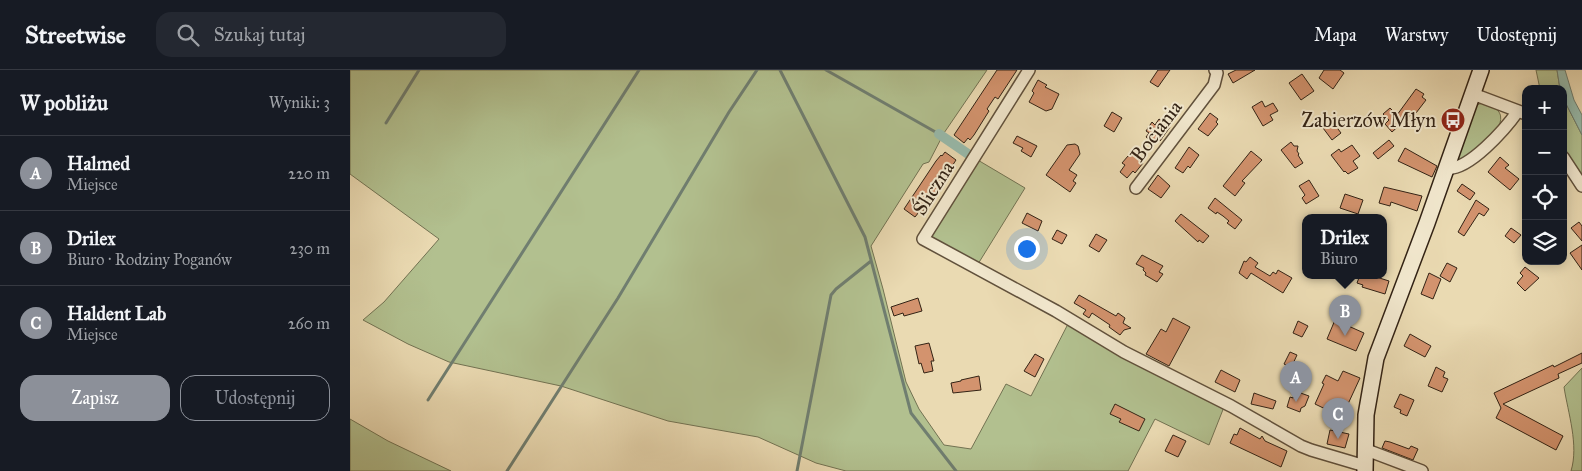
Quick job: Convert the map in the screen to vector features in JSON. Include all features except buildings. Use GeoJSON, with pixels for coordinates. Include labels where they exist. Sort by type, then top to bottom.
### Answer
{"type":"FeatureCollection","features":[{"type":"Feature","properties":{"kind":"street","name":"Śliczna"},"geometry":{"type":"LineString","coordinates":[[1029,70],[923,239],[1151,366],[1231,406],[1301,446],[1365,468]]}},
{"type":"Feature","properties":{"kind":"street","name":"Bociania"},"geometry":{"type":"LineString","coordinates":[[1136,188],[1214,85],[1217,73],[1215,70]]}},
{"type":"Feature","properties":{"kind":"street"},"geometry":{"type":"LineString","coordinates":[[1365,468],[1364,449],[1368,400],[1376,358],[1481,70]]}},
{"type":"Feature","properties":{"kind":"street"},"geometry":{"type":"LineString","coordinates":[[1446,168],[1456,168],[1470,160],[1500,135],[1522,113],[1473,94]]}},
{"type":"Feature","properties":{"kind":"street"},"geometry":{"type":"LineString","coordinates":[[1567,163],[1582,186]]}},
{"type":"Feature","properties":{"kind":"street"},"geometry":{"type":"LineString","coordinates":[[1364,449],[1422,471]]}},
{"type":"Feature","properties":{"kind":"green space"},"geometry":{"type":"Polygon","coordinates":[[[350,70],[987,70],[944,133],[929,162],[923,164],[871,246],[906,382],[919,409],[944,445],[971,449],[1006,384],[1031,396],[1069,322],[1224,407],[1209,445],[1155,419],[1128,471],[846,471],[816,463],[758,437],[668,421],[561,386],[449,362],[408,344],[363,320],[384,302],[439,239],[350,174],[350,70]]]}},
{"type":"Feature","properties":{"kind":"green space"},"geometry":{"type":"Polygon","coordinates":[[[1536,70],[1557,70],[1559,85],[1539,85],[1536,70]]]}},
{"type":"Feature","properties":{"kind":"green space"},"geometry":{"type":"Polygon","coordinates":[[[1484,103],[1496,109],[1501,116],[1499,125],[1494,134],[1485,143],[1457,161],[1456,159],[1474,108],[1484,103]]]}},
{"type":"Feature","properties":{"kind":"green space"},"geometry":{"type":"Polygon","coordinates":[[[1567,106],[1582,135],[1582,183],[1567,159],[1567,106]]]}},
{"type":"Feature","properties":{"kind":"green space"},"geometry":{"type":"Polygon","coordinates":[[[971,156],[1025,188],[978,264],[922,232],[971,156]]]}},
{"type":"Feature","properties":{"kind":"green space"},"geometry":{"type":"Polygon","coordinates":[[[1582,368],[1582,471],[1571,471],[1574,451],[1564,387],[1582,368]]]}},
{"type":"Feature","properties":{"kind":"green space"},"geometry":{"type":"Polygon","coordinates":[[[350,419],[388,441],[451,471],[350,471],[350,419]]]}},
{"type":"Feature","properties":{"kind":"shaded area"},"geometry":{"type":"Polygon","coordinates":[[[1557,70],[1565,70],[1574,100],[1582,115],[1582,135],[1567,106],[1567,85],[1559,85],[1557,70]]]}},
{"type":"Feature","properties":{"kind":"waterway"},"geometry":{"type":"LineString","coordinates":[[386,123],[419,70]]}},
{"type":"Feature","properties":{"kind":"waterway"},"geometry":{"type":"LineString","coordinates":[[428,400],[639,70]]}},
{"type":"Feature","properties":{"kind":"waterway"},"geometry":{"type":"LineString","coordinates":[[507,471],[618,298],[729,112],[757,70]]}},
{"type":"Feature","properties":{"kind":"waterway"},"geometry":{"type":"LineString","coordinates":[[780,70],[865,237],[911,413],[956,471]]}},
{"type":"Feature","properties":{"kind":"waterway"},"geometry":{"type":"LineString","coordinates":[[826,70],[939,134]]}},
{"type":"Feature","properties":{"kind":"waterway"},"geometry":{"type":"LineString","coordinates":[[939,134],[971,156]]}},
{"type":"Feature","properties":{"kind":"waterway"},"geometry":{"type":"LineString","coordinates":[[797,471],[831,295],[871,261]]}},
{"type":"Feature","properties":{"kind":"place","name":"Zabierzów Młyn"},"geometry":{"type":"Point","coordinates":[1453,120]}},
{"type":"Feature","properties":{"kind":"place","name":"Drilex"},"geometry":{"type":"Point","coordinates":[1345,336]}},
{"type":"Feature","properties":{"kind":"place","name":"Halmed"},"geometry":{"type":"Point","coordinates":[1296,402]}},
{"type":"Feature","properties":{"kind":"place","name":"Haldent Lab"},"geometry":{"type":"Point","coordinates":[1338,439]}}]}
